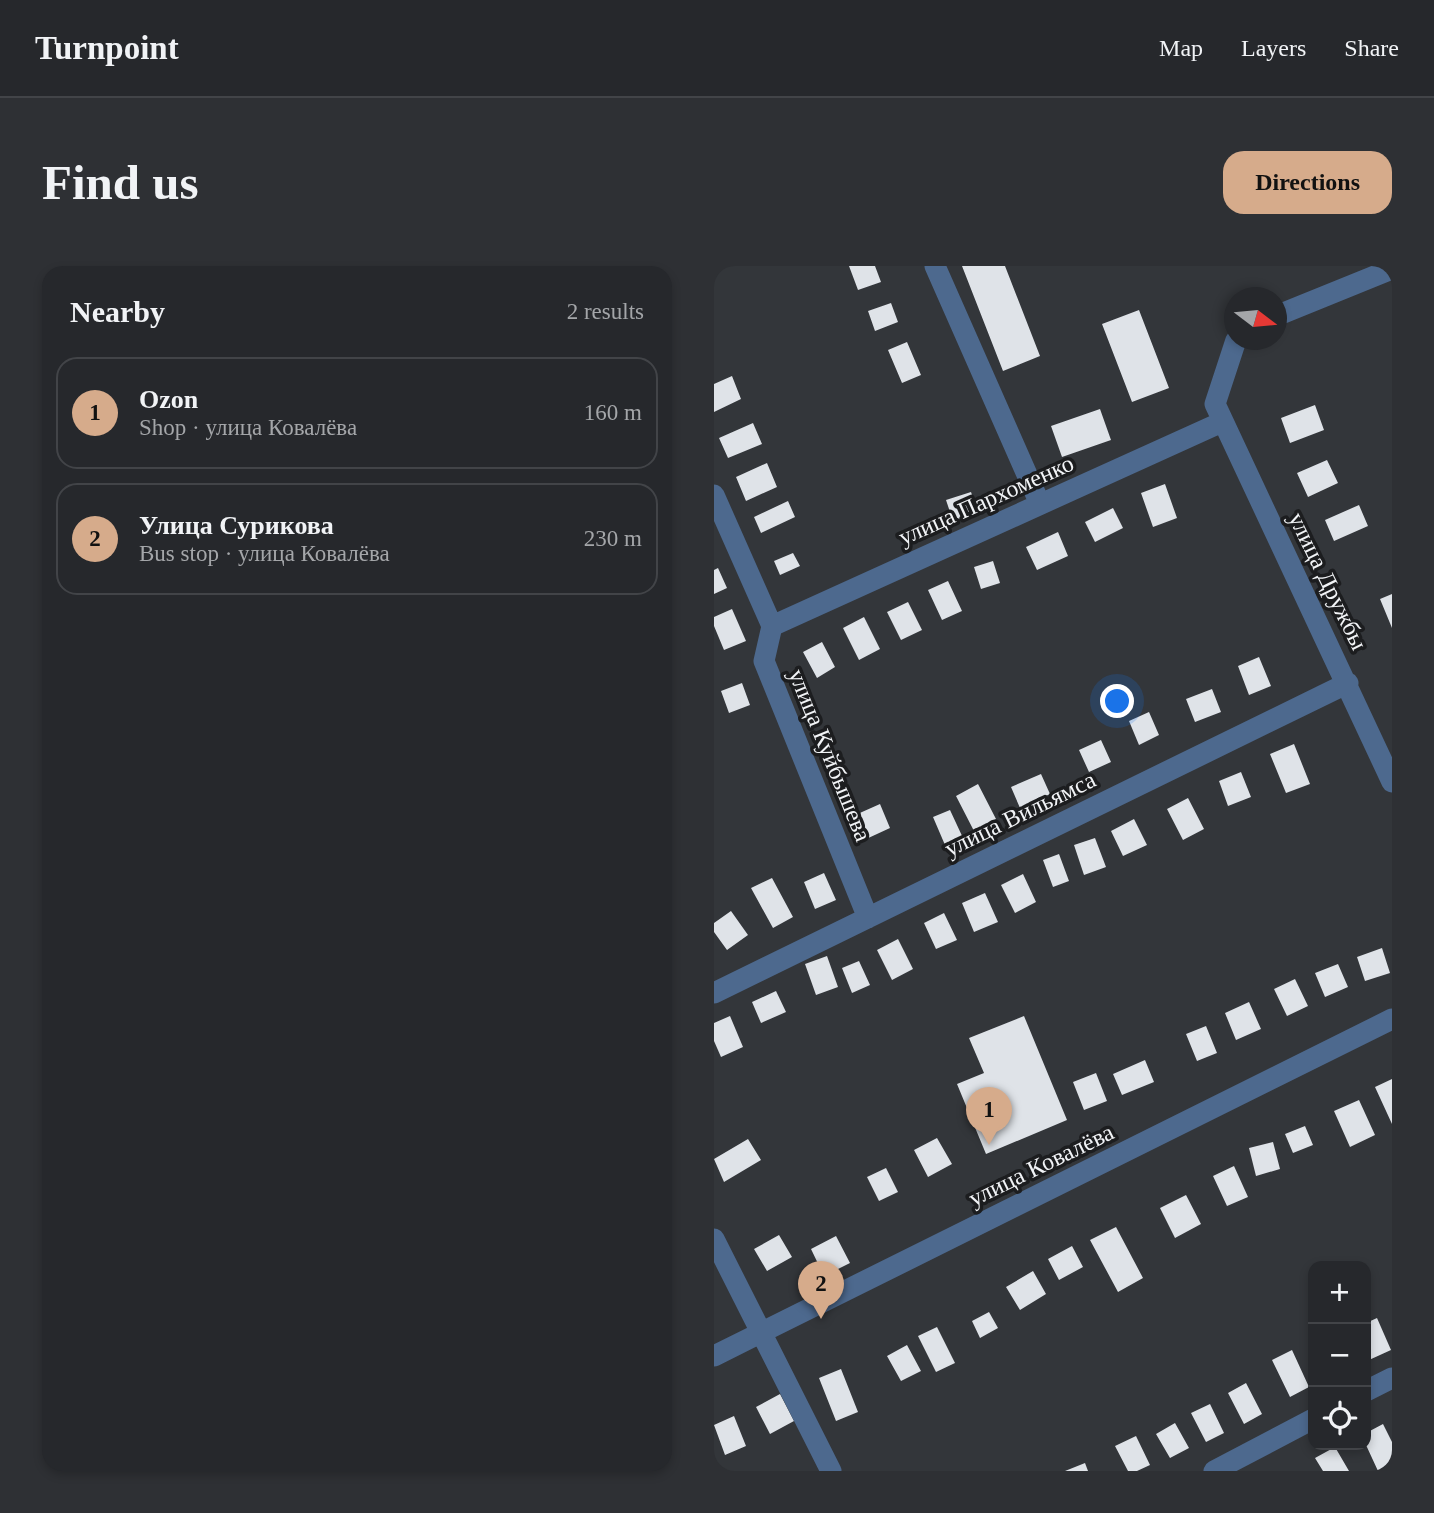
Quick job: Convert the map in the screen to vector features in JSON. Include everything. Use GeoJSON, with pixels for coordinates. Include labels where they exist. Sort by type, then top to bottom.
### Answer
{"type":"FeatureCollection","features":[{"type":"Feature","properties":{"kind":"street"},"geometry":{"type":"LineString","coordinates":[[935,266],[1040,505]]}},
{"type":"Feature","properties":{"kind":"street"},"geometry":{"type":"LineString","coordinates":[[1287,312],[1392,269]]}},
{"type":"Feature","properties":{"kind":"street"},"geometry":{"type":"LineString","coordinates":[[1219,413],[1234,350]]}},
{"type":"Feature","properties":{"kind":"street","name":"улица Пархоменко"},"geometry":{"type":"LineString","coordinates":[[772,626],[1040,505],[1219,413]]}},
{"type":"Feature","properties":{"kind":"street","name":"улица Дружбы"},"geometry":{"type":"LineString","coordinates":[[1219,413],[1348,683],[1392,782]]}},
{"type":"Feature","properties":{"kind":"street"},"geometry":{"type":"LineString","coordinates":[[714,495],[772,626]]}},
{"type":"Feature","properties":{"kind":"street","name":"улица Куйбышева"},"geometry":{"type":"LineString","coordinates":[[772,626],[764,661],[868,918]]}},
{"type":"Feature","properties":{"kind":"street","name":"улица Вильямса"},"geometry":{"type":"LineString","coordinates":[[714,993],[1348,683]]}},
{"type":"Feature","properties":{"kind":"street","name":"улица Ковалёва"},"geometry":{"type":"LineString","coordinates":[[714,1356],[1392,1019]]}},
{"type":"Feature","properties":{"kind":"street"},"geometry":{"type":"LineString","coordinates":[[714,1239],[764,1333],[831,1471]]}},
{"type":"Feature","properties":{"kind":"street"},"geometry":{"type":"LineString","coordinates":[[1371,1388],[1392,1378]]}},
{"type":"Feature","properties":{"kind":"street"},"geometry":{"type":"LineString","coordinates":[[1214,1471],[1308,1422]]}},
{"type":"Feature","properties":{"kind":"building"},"geometry":{"type":"Polygon","coordinates":[[[849,266],[875,266],[881,282],[858,290],[849,266]]]}},
{"type":"Feature","properties":{"kind":"building"},"geometry":{"type":"Polygon","coordinates":[[[962,266],[1005,266],[1040,356],[1003,371],[962,266]]]}},
{"type":"Feature","properties":{"kind":"building"},"geometry":{"type":"Polygon","coordinates":[[[891,303],[898,322],[875,331],[868,311],[891,303]]]}},
{"type":"Feature","properties":{"kind":"building"},"geometry":{"type":"Polygon","coordinates":[[[1139,310],[1169,388],[1132,402],[1102,324],[1139,310]]]}},
{"type":"Feature","properties":{"kind":"building"},"geometry":{"type":"Polygon","coordinates":[[[907,342],[921,375],[902,383],[888,350],[907,342]]]}},
{"type":"Feature","properties":{"kind":"building"},"geometry":{"type":"Polygon","coordinates":[[[732,376],[741,399],[714,412],[714,384],[732,376]]]}},
{"type":"Feature","properties":{"kind":"building"},"geometry":{"type":"Polygon","coordinates":[[[1315,405],[1324,430],[1290,443],[1281,418],[1315,405]]]}},
{"type":"Feature","properties":{"kind":"building"},"geometry":{"type":"Polygon","coordinates":[[[1100,409],[1111,440],[1062,457],[1051,426],[1100,409]]]}},
{"type":"Feature","properties":{"kind":"building"},"geometry":{"type":"Polygon","coordinates":[[[753,423],[762,444],[728,458],[719,438],[753,423]]]}},
{"type":"Feature","properties":{"kind":"building"},"geometry":{"type":"Polygon","coordinates":[[[1327,460],[1338,483],[1308,497],[1297,473],[1327,460]]]}},
{"type":"Feature","properties":{"kind":"building"},"geometry":{"type":"Polygon","coordinates":[[[767,463],[777,487],[746,501],[736,477],[767,463]]]}},
{"type":"Feature","properties":{"kind":"building"},"geometry":{"type":"Polygon","coordinates":[[[1165,484],[1177,518],[1153,527],[1141,493],[1165,484]]]}},
{"type":"Feature","properties":{"kind":"building"},"geometry":{"type":"Polygon","coordinates":[[[971,492],[978,512],[953,521],[946,500],[971,492]]]}},
{"type":"Feature","properties":{"kind":"building"},"geometry":{"type":"Polygon","coordinates":[[[788,501],[795,517],[761,533],[754,517],[788,501]]]}},
{"type":"Feature","properties":{"kind":"building"},"geometry":{"type":"Polygon","coordinates":[[[1359,505],[1368,526],[1334,541],[1325,520],[1359,505]]]}},
{"type":"Feature","properties":{"kind":"building"},"geometry":{"type":"Polygon","coordinates":[[[1113,508],[1123,528],[1095,542],[1085,522],[1113,508]]]}},
{"type":"Feature","properties":{"kind":"building"},"geometry":{"type":"Polygon","coordinates":[[[1058,532],[1068,556],[1037,570],[1026,547],[1058,532]]]}},
{"type":"Feature","properties":{"kind":"building"},"geometry":{"type":"Polygon","coordinates":[[[793,553],[800,566],[780,575],[774,561],[793,553]]]}},
{"type":"Feature","properties":{"kind":"building"},"geometry":{"type":"Polygon","coordinates":[[[993,561],[1000,583],[981,589],[974,567],[993,561]]]}},
{"type":"Feature","properties":{"kind":"building"},"geometry":{"type":"Polygon","coordinates":[[[718,568],[727,588],[714,594],[714,570],[718,568]]]}},
{"type":"Feature","properties":{"kind":"building"},"geometry":{"type":"Polygon","coordinates":[[[948,581],[962,611],[942,620],[928,590],[948,581]]]}},
{"type":"Feature","properties":{"kind":"building"},"geometry":{"type":"Polygon","coordinates":[[[1392,594],[1392,628],[1380,599],[1392,594]]]}},
{"type":"Feature","properties":{"kind":"building"},"geometry":{"type":"Polygon","coordinates":[[[908,602],[922,630],[901,640],[887,612],[908,602]]]}},
{"type":"Feature","properties":{"kind":"building"},"geometry":{"type":"Polygon","coordinates":[[[732,609],[746,641],[724,650],[714,626],[714,617],[732,609]]]}},
{"type":"Feature","properties":{"kind":"building"},"geometry":{"type":"Polygon","coordinates":[[[864,617],[880,649],[859,660],[843,628],[864,617]]]}},
{"type":"Feature","properties":{"kind":"building"},"geometry":{"type":"Polygon","coordinates":[[[822,642],[835,667],[817,678],[803,652],[822,642]]]}},
{"type":"Feature","properties":{"kind":"building"},"geometry":{"type":"Polygon","coordinates":[[[1259,657],[1271,686],[1249,695],[1238,666],[1259,657]]]}},
{"type":"Feature","properties":{"kind":"building"},"geometry":{"type":"Polygon","coordinates":[[[742,683],[750,705],[729,713],[721,691],[742,683]]]}},
{"type":"Feature","properties":{"kind":"building"},"geometry":{"type":"Polygon","coordinates":[[[1212,689],[1221,712],[1195,722],[1186,699],[1212,689]]]}},
{"type":"Feature","properties":{"kind":"building"},"geometry":{"type":"Polygon","coordinates":[[[1149,712],[1159,735],[1139,745],[1129,721],[1149,712]]]}},
{"type":"Feature","properties":{"kind":"building"},"geometry":{"type":"Polygon","coordinates":[[[1101,740],[1111,762],[1089,772],[1079,750],[1101,740]]]}},
{"type":"Feature","properties":{"kind":"building"},"geometry":{"type":"Polygon","coordinates":[[[1294,744],[1310,784],[1286,793],[1270,754],[1294,744]]]}},
{"type":"Feature","properties":{"kind":"building"},"geometry":{"type":"Polygon","coordinates":[[[1241,772],[1251,797],[1228,806],[1219,781],[1241,772]]]}},
{"type":"Feature","properties":{"kind":"building"},"geometry":{"type":"Polygon","coordinates":[[[1041,774],[1050,794],[1020,808],[1011,787],[1041,774]]]}},
{"type":"Feature","properties":{"kind":"building"},"geometry":{"type":"Polygon","coordinates":[[[978,784],[996,819],[974,831],[956,796],[978,784]]]}},
{"type":"Feature","properties":{"kind":"building"},"geometry":{"type":"Polygon","coordinates":[[[1188,798],[1204,829],[1183,840],[1167,809],[1188,798]]]}},
{"type":"Feature","properties":{"kind":"building"},"geometry":{"type":"Polygon","coordinates":[[[880,804],[890,828],[864,840],[853,816],[880,804]]]}},
{"type":"Feature","properties":{"kind":"building"},"geometry":{"type":"Polygon","coordinates":[[[950,810],[963,838],[945,845],[933,817],[950,810]]]}},
{"type":"Feature","properties":{"kind":"building"},"geometry":{"type":"Polygon","coordinates":[[[1134,819],[1147,845],[1123,856],[1111,831],[1134,819]]]}},
{"type":"Feature","properties":{"kind":"building"},"geometry":{"type":"Polygon","coordinates":[[[1095,838],[1106,867],[1084,875],[1074,845],[1095,838]]]}},
{"type":"Feature","properties":{"kind":"building"},"geometry":{"type":"Polygon","coordinates":[[[1059,854],[1069,881],[1053,887],[1043,860],[1059,854]]]}},
{"type":"Feature","properties":{"kind":"building"},"geometry":{"type":"Polygon","coordinates":[[[824,873],[836,900],[815,909],[804,882],[824,873]]]}},
{"type":"Feature","properties":{"kind":"building"},"geometry":{"type":"Polygon","coordinates":[[[1023,874],[1036,902],[1015,913],[1001,885],[1023,874]]]}},
{"type":"Feature","properties":{"kind":"building"},"geometry":{"type":"Polygon","coordinates":[[[772,878],[793,917],[773,928],[751,888],[772,878]]]}},
{"type":"Feature","properties":{"kind":"building"},"geometry":{"type":"Polygon","coordinates":[[[985,893],[998,922],[974,932],[962,903],[985,893]]]}},
{"type":"Feature","properties":{"kind":"building"},"geometry":{"type":"Polygon","coordinates":[[[731,911],[748,935],[727,950],[714,932],[714,923],[731,911]]]}},
{"type":"Feature","properties":{"kind":"building"},"geometry":{"type":"Polygon","coordinates":[[[944,913],[957,940],[936,949],[924,923],[944,913]]]}},
{"type":"Feature","properties":{"kind":"building"},"geometry":{"type":"Polygon","coordinates":[[[898,939],[913,969],[892,980],[877,950],[898,939]]]}},
{"type":"Feature","properties":{"kind":"building"},"geometry":{"type":"Polygon","coordinates":[[[1382,948],[1390,973],[1365,981],[1357,957],[1382,948]]]}},
{"type":"Feature","properties":{"kind":"building"},"geometry":{"type":"Polygon","coordinates":[[[827,956],[838,987],[816,995],[805,964],[827,956]]]}},
{"type":"Feature","properties":{"kind":"building"},"geometry":{"type":"Polygon","coordinates":[[[859,961],[870,985],[852,993],[842,968],[859,961]]]}},
{"type":"Feature","properties":{"kind":"building"},"geometry":{"type":"Polygon","coordinates":[[[1338,964],[1348,987],[1325,997],[1315,973],[1338,964]]]}},
{"type":"Feature","properties":{"kind":"building"},"geometry":{"type":"Polygon","coordinates":[[[1295,979],[1308,1006],[1287,1016],[1274,989],[1295,979]]]}},
{"type":"Feature","properties":{"kind":"building"},"geometry":{"type":"Polygon","coordinates":[[[776,991],[786,1012],[761,1023],[752,1002],[776,991]]]}},
{"type":"Feature","properties":{"kind":"building"},"geometry":{"type":"Polygon","coordinates":[[[1249,1002],[1261,1029],[1236,1040],[1225,1013],[1249,1002]]]}},
{"type":"Feature","properties":{"kind":"building"},"geometry":{"type":"Polygon","coordinates":[[[730,1016],[743,1047],[721,1057],[714,1041],[714,1023],[730,1016]]]}},
{"type":"Feature","properties":{"kind":"building"},"geometry":{"type":"Polygon","coordinates":[[[1024,1016],[1067,1120],[986,1154],[957,1084],[984,1073],[969,1038],[1024,1016]]]}},
{"type":"Feature","properties":{"kind":"building"},"geometry":{"type":"Polygon","coordinates":[[[1206,1026],[1217,1053],[1197,1061],[1186,1034],[1206,1026]]]}},
{"type":"Feature","properties":{"kind":"building"},"geometry":{"type":"Polygon","coordinates":[[[1145,1060],[1154,1082],[1122,1095],[1113,1074],[1145,1060]]]}},
{"type":"Feature","properties":{"kind":"building"},"geometry":{"type":"Polygon","coordinates":[[[1096,1073],[1107,1101],[1084,1110],[1073,1082],[1096,1073]]]}},
{"type":"Feature","properties":{"kind":"building"},"geometry":{"type":"Polygon","coordinates":[[[1392,1079],[1392,1124],[1375,1087],[1392,1079]]]}},
{"type":"Feature","properties":{"kind":"building"},"geometry":{"type":"Polygon","coordinates":[[[1359,1100],[1375,1135],[1350,1147],[1334,1111],[1359,1100]]]}},
{"type":"Feature","properties":{"kind":"building"},"geometry":{"type":"Polygon","coordinates":[[[1305,1126],[1313,1145],[1293,1153],[1285,1134],[1305,1126]]]}},
{"type":"Feature","properties":{"kind":"building"},"geometry":{"type":"Polygon","coordinates":[[[937,1138],[952,1164],[928,1177],[914,1150],[937,1138]]]}},
{"type":"Feature","properties":{"kind":"building"},"geometry":{"type":"Polygon","coordinates":[[[748,1139],[761,1160],[724,1182],[714,1159],[748,1139]]]}},
{"type":"Feature","properties":{"kind":"building"},"geometry":{"type":"Polygon","coordinates":[[[1273,1142],[1280,1169],[1256,1176],[1249,1148],[1273,1142]]]}},
{"type":"Feature","properties":{"kind":"building"},"geometry":{"type":"Polygon","coordinates":[[[1234,1166],[1248,1197],[1227,1206],[1213,1176],[1234,1166]]]}},
{"type":"Feature","properties":{"kind":"building"},"geometry":{"type":"Polygon","coordinates":[[[886,1168],[898,1192],[879,1201],[867,1177],[886,1168]]]}},
{"type":"Feature","properties":{"kind":"building"},"geometry":{"type":"Polygon","coordinates":[[[1186,1195],[1201,1224],[1175,1238],[1160,1208],[1186,1195]]]}},
{"type":"Feature","properties":{"kind":"building"},"geometry":{"type":"Polygon","coordinates":[[[1116,1227],[1143,1278],[1118,1292],[1090,1240],[1116,1227]]]}},
{"type":"Feature","properties":{"kind":"building"},"geometry":{"type":"Polygon","coordinates":[[[779,1235],[792,1257],[767,1271],[754,1249],[779,1235]]]}},
{"type":"Feature","properties":{"kind":"building"},"geometry":{"type":"Polygon","coordinates":[[[836,1236],[850,1263],[824,1276],[811,1249],[836,1236]]]}},
{"type":"Feature","properties":{"kind":"building"},"geometry":{"type":"Polygon","coordinates":[[[1072,1246],[1083,1267],[1059,1280],[1048,1259],[1072,1246]]]}},
{"type":"Feature","properties":{"kind":"building"},"geometry":{"type":"Polygon","coordinates":[[[1033,1271],[1046,1294],[1020,1310],[1006,1287],[1033,1271]]]}},
{"type":"Feature","properties":{"kind":"building"},"geometry":{"type":"Polygon","coordinates":[[[989,1312],[998,1328],[980,1338],[972,1321],[989,1312]]]}},
{"type":"Feature","properties":{"kind":"building"},"geometry":{"type":"Polygon","coordinates":[[[1377,1318],[1391,1350],[1371,1359],[1371,1324],[1371,1321],[1377,1318]]]}},
{"type":"Feature","properties":{"kind":"building"},"geometry":{"type":"Polygon","coordinates":[[[937,1327],[955,1363],[936,1372],[918,1336],[937,1327]]]}},
{"type":"Feature","properties":{"kind":"building"},"geometry":{"type":"Polygon","coordinates":[[[907,1345],[921,1371],[901,1381],[887,1356],[907,1345]]]}},
{"type":"Feature","properties":{"kind":"building"},"geometry":{"type":"Polygon","coordinates":[[[1292,1350],[1308,1388],[1290,1397],[1272,1360],[1292,1350]]]}},
{"type":"Feature","properties":{"kind":"building"},"geometry":{"type":"Polygon","coordinates":[[[841,1369],[858,1412],[836,1421],[819,1378],[841,1369]]]}},
{"type":"Feature","properties":{"kind":"building"},"geometry":{"type":"Polygon","coordinates":[[[1246,1383],[1262,1414],[1244,1424],[1228,1393],[1246,1383]]]}},
{"type":"Feature","properties":{"kind":"building"},"geometry":{"type":"Polygon","coordinates":[[[780,1394],[794,1421],[770,1434],[756,1407],[780,1394]]]}},
{"type":"Feature","properties":{"kind":"building"},"geometry":{"type":"Polygon","coordinates":[[[1210,1404],[1224,1433],[1206,1442],[1191,1413],[1210,1404]]]}},
{"type":"Feature","properties":{"kind":"building"},"geometry":{"type":"Polygon","coordinates":[[[734,1416],[746,1446],[725,1455],[714,1425],[734,1416]]]}},
{"type":"Feature","properties":{"kind":"building"},"geometry":{"type":"Polygon","coordinates":[[[1175,1423],[1189,1448],[1170,1458],[1156,1434],[1175,1423]]]}},
{"type":"Feature","properties":{"kind":"building"},"geometry":{"type":"Polygon","coordinates":[[[1383,1424],[1392,1442],[1392,1471],[1378,1471],[1368,1450],[1371,1450],[1371,1430],[1383,1424]]]}},
{"type":"Feature","properties":{"kind":"building"},"geometry":{"type":"Polygon","coordinates":[[[1136,1436],[1150,1465],[1137,1471],[1128,1471],[1115,1446],[1136,1436]]]}},
{"type":"Feature","properties":{"kind":"building"},"geometry":{"type":"Polygon","coordinates":[[[1330,1450],[1337,1450],[1349,1471],[1323,1471],[1315,1458],[1330,1450]]]}},
{"type":"Feature","properties":{"kind":"building"},"geometry":{"type":"Polygon","coordinates":[[[1085,1463],[1088,1471],[1065,1471],[1085,1463]]]}},
{"type":"Feature","properties":{"kind":"place","name":"Ozon"},"geometry":{"type":"Point","coordinates":[989,1145]}},
{"type":"Feature","properties":{"kind":"place","name":"Улица Сурикова"},"geometry":{"type":"Point","coordinates":[821,1319]}}]}
